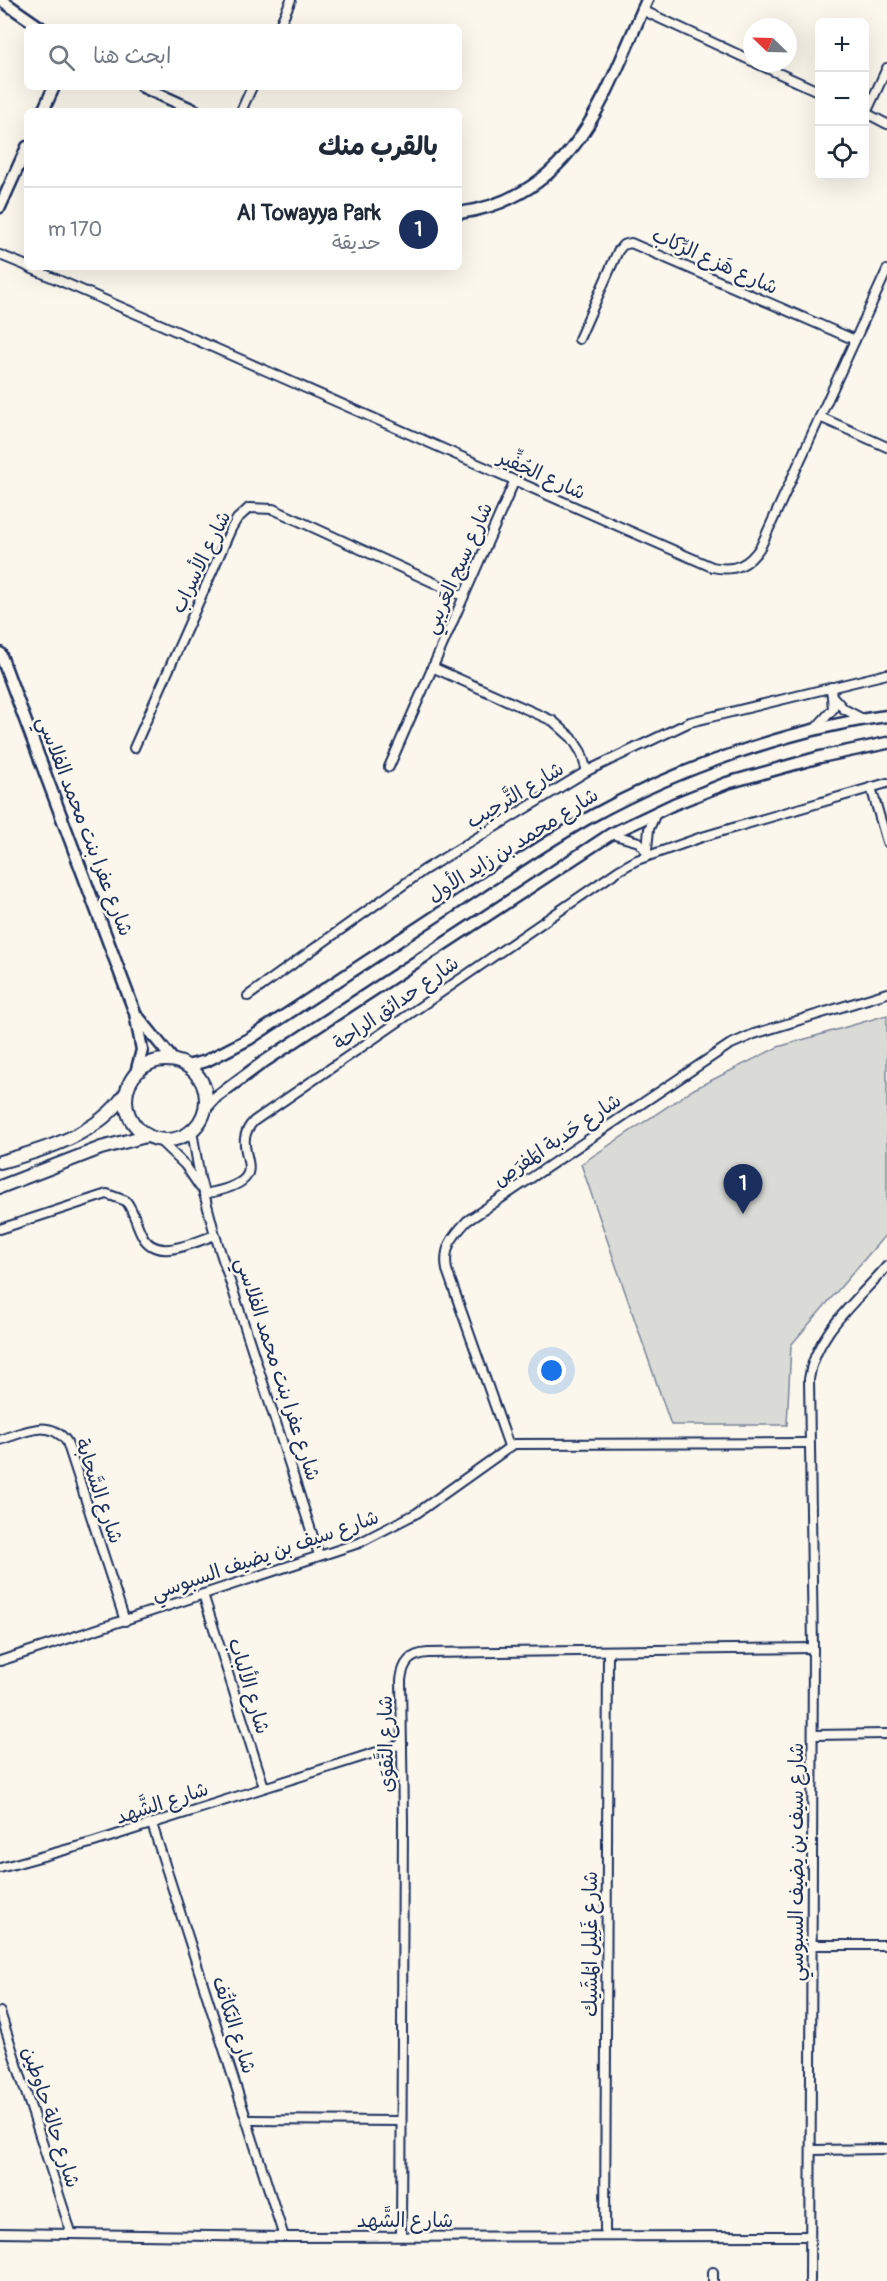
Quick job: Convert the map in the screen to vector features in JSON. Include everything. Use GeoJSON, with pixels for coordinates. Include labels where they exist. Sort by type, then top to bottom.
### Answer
{"type":"FeatureCollection","features":[{"type":"Feature","properties":{"kind":"main road"},"geometry":{"type":"LineString","coordinates":[[1,0],[35,24]]}},
{"type":"Feature","properties":{"kind":"main road"},"geometry":{"type":"LineString","coordinates":[[462,212],[504,202],[554,171],[590,123],[645,5]]}},
{"type":"Feature","properties":{"kind":"main road"},"geometry":{"type":"LineString","coordinates":[[44,108],[53,90]]}},
{"type":"Feature","properties":{"kind":"main road"},"geometry":{"type":"LineString","coordinates":[[150,90],[189,108]]}},
{"type":"Feature","properties":{"kind":"main road"},"geometry":{"type":"LineString","coordinates":[[0,207],[24,154]]}},
{"type":"Feature","properties":{"kind":"main road","name":"شارع عفرا بنت محمد الفلاسي"},"geometry":{"type":"LineString","coordinates":[[0,653],[135,1013],[142,1050],[136,1073]]}},
{"type":"Feature","properties":{"kind":"main road","name":"شارع محمد بن زايد الأول"},"geometry":{"type":"LineString","coordinates":[[187,1066],[206,1061],[249,1039],[534,851],[593,816],[694,769],[750,748],[864,719],[887,716]]}},
{"type":"Feature","properties":{"kind":"main road"},"geometry":{"type":"LineString","coordinates":[[126,1093],[129,1118],[146,1136],[160,1141],[171,1141],[192,1131],[205,1109],[216,1097],[262,1063],[611,834],[657,811],[772,769],[887,743]]}},
{"type":"Feature","properties":{"kind":"main road","name":"شارع عفرا بنت محمد الفلاسي"},"geometry":{"type":"LineString","coordinates":[[135,1013],[174,1061]]}},
{"type":"Feature","properties":{"kind":"main road"},"geometry":{"type":"LineString","coordinates":[[0,1162],[77,1135],[106,1116],[126,1093],[136,1073],[147,1064],[160,1060],[174,1061],[187,1066],[203,1084],[205,1109]]}},
{"type":"Feature","properties":{"kind":"main road"},"geometry":{"type":"LineString","coordinates":[[0,1187],[101,1148],[146,1136]]}},
{"type":"Feature","properties":{"kind":"street"},"geometry":{"type":"LineString","coordinates":[[280,24],[291,0]]}},
{"type":"Feature","properties":{"kind":"street"},"geometry":{"type":"LineString","coordinates":[[645,5],[743,56]]}},
{"type":"Feature","properties":{"kind":"street"},"geometry":{"type":"LineString","coordinates":[[869,105],[887,68]]}},
{"type":"Feature","properties":{"kind":"street"},"geometry":{"type":"LineString","coordinates":[[776,72],[815,90]]}},
{"type":"Feature","properties":{"kind":"street"},"geometry":{"type":"LineString","coordinates":[[243,108],[251,90]]}},
{"type":"Feature","properties":{"kind":"street"},"geometry":{"type":"LineString","coordinates":[[869,115],[887,123]]}},
{"type":"Feature","properties":{"kind":"street","name":"شارع هَزع الرِّكاب"},"geometry":{"type":"LineString","coordinates":[[579,339],[618,251],[623,245],[631,243],[855,340]]}},
{"type":"Feature","properties":{"kind":"street","name":"شارع الجُفِّير"},"geometry":{"type":"LineString","coordinates":[[0,255],[24,265]]}},
{"type":"Feature","properties":{"kind":"street","name":"شارع الجُفِّير"},"geometry":{"type":"LineString","coordinates":[[35,270],[266,369],[514,482],[712,567],[725,570],[736,568],[754,557],[761,546],[887,270]]}},
{"type":"Feature","properties":{"kind":"street"},"geometry":{"type":"LineString","coordinates":[[820,417],[887,447]]}},
{"type":"Feature","properties":{"kind":"street","name":"شارع سيح العَريبي"},"geometry":{"type":"LineString","coordinates":[[389,767],[514,482]]}},
{"type":"Feature","properties":{"kind":"street","name":"شارع الأسراب"},"geometry":{"type":"LineString","coordinates":[[134,748],[231,529],[249,507],[273,509],[463,596]]}},
{"type":"Feature","properties":{"kind":"street"},"geometry":{"type":"LineString","coordinates":[[432,668],[553,720],[572,738],[581,752],[587,771]]}},
{"type":"Feature","properties":{"kind":"street","name":"شارع التَّرحِيب"},"geometry":{"type":"LineString","coordinates":[[248,996],[424,870],[587,771],[690,722],[887,674]]}},
{"type":"Feature","properties":{"kind":"street"},"geometry":{"type":"LineString","coordinates":[[812,732],[833,709],[831,687]]}},
{"type":"Feature","properties":{"kind":"street"},"geometry":{"type":"LineString","coordinates":[[833,697],[844,709],[864,719]]}},
{"type":"Feature","properties":{"kind":"street","name":"شارع حدائق الراحة"},"geometry":{"type":"LineString","coordinates":[[204,1194],[239,1185],[246,1177],[250,1165],[244,1138],[245,1130],[254,1121],[648,852],[887,783]]}},
{"type":"Feature","properties":{"kind":"street"},"geometry":{"type":"LineString","coordinates":[[871,787],[887,842]]}},
{"type":"Feature","properties":{"kind":"street"},"geometry":{"type":"LineString","coordinates":[[648,852],[649,829],[657,811]]}},
{"type":"Feature","properties":{"kind":"street"},"geometry":{"type":"LineString","coordinates":[[611,834],[629,838],[648,852]]}},
{"type":"Feature","properties":{"kind":"street","name":"شارع حَدبة المَفرَص"},"geometry":{"type":"LineString","coordinates":[[509,1446],[447,1270],[446,1251],[454,1234],[467,1221],[729,1045],[754,1034],[887,993]]}},
{"type":"Feature","properties":{"kind":"street","name":"شارع عفرا بنت محمد الفلاسي"},"geometry":{"type":"LineString","coordinates":[[192,1131],[204,1194],[215,1235],[319,1555]]}},
{"type":"Feature","properties":{"kind":"street","name":"شارع عفرا بنت محمد الفلاسي"},"geometry":{"type":"LineString","coordinates":[[160,1141],[185,1165],[204,1194]]}},
{"type":"Feature","properties":{"kind":"street"},"geometry":{"type":"LineString","coordinates":[[0,1229],[107,1194],[126,1201],[144,1239],[155,1248],[166,1250],[215,1235]]}},
{"type":"Feature","properties":{"kind":"street","name":"شارع سيف بن يضيف السبوسي"},"geometry":{"type":"LineString","coordinates":[[810,2281],[813,1648],[809,1379],[814,1356],[823,1339],[887,1266]]}},
{"type":"Feature","properties":{"kind":"street","name":"شارع السَّحابة"},"geometry":{"type":"LineString","coordinates":[[0,1440],[41,1427],[51,1428],[62,1435],[67,1443],[124,1621]]}},
{"type":"Feature","properties":{"kind":"street"},"geometry":{"type":"LineString","coordinates":[[509,1446],[543,1443],[809,1443]]}},
{"type":"Feature","properties":{"kind":"street","name":"شارع سيف بن يضيف السبوسي"},"geometry":{"type":"LineString","coordinates":[[0,1661],[384,1533],[452,1489],[509,1446]]}},
{"type":"Feature","properties":{"kind":"street","name":"شارع الألباب"},"geometry":{"type":"LineString","coordinates":[[203,1594],[264,1787]]}},
{"type":"Feature","properties":{"kind":"street","name":"شارع التَّقوَى"},"geometry":{"type":"LineString","coordinates":[[401,2236],[403,1668],[409,1659],[417,1653],[813,1648]]}},
{"type":"Feature","properties":{"kind":"street","name":"شارع غَلِيل المُشَيك"},"geometry":{"type":"LineString","coordinates":[[605,2236],[608,1652]]}},
{"type":"Feature","properties":{"kind":"street"},"geometry":{"type":"LineString","coordinates":[[813,1735],[887,1734]]}},
{"type":"Feature","properties":{"kind":"street","name":"شارع الشَّهد"},"geometry":{"type":"LineString","coordinates":[[0,1868],[152,1824],[402,1744]]}},
{"type":"Feature","properties":{"kind":"street","name":"شارع التَكاتُف"},"geometry":{"type":"LineString","coordinates":[[152,1824],[284,2237]]}},
{"type":"Feature","properties":{"kind":"street"},"geometry":{"type":"LineString","coordinates":[[813,1945],[887,1946]]}},
{"type":"Feature","properties":{"kind":"street","name":"شارع حالة حاوطين"},"geometry":{"type":"LineString","coordinates":[[0,2012],[70,2232]]}},
{"type":"Feature","properties":{"kind":"street"},"geometry":{"type":"LineString","coordinates":[[247,2120],[401,2121]]}},
{"type":"Feature","properties":{"kind":"street"},"geometry":{"type":"LineString","coordinates":[[812,2150],[887,2149]]}},
{"type":"Feature","properties":{"kind":"street","name":"شارع الشَّهد"},"geometry":{"type":"LineString","coordinates":[[0,2233],[70,2232],[284,2237],[810,2236]]}},
{"type":"Feature","properties":{"kind":"street"},"geometry":{"type":"LineString","coordinates":[[713,2272],[713,2281]]}},
{"type":"Feature","properties":{"kind":"shaded area"},"geometry":{"type":"Polygon","coordinates":[[[887,1015],[887,1233],[791,1345],[787,1425],[671,1425],[581,1164],[694,1089],[778,1047],[887,1015]]]}},
{"type":"Feature","properties":{"kind":"place","name":"Al Towayya Park"},"geometry":{"type":"Point","coordinates":[743,1214]}}]}
